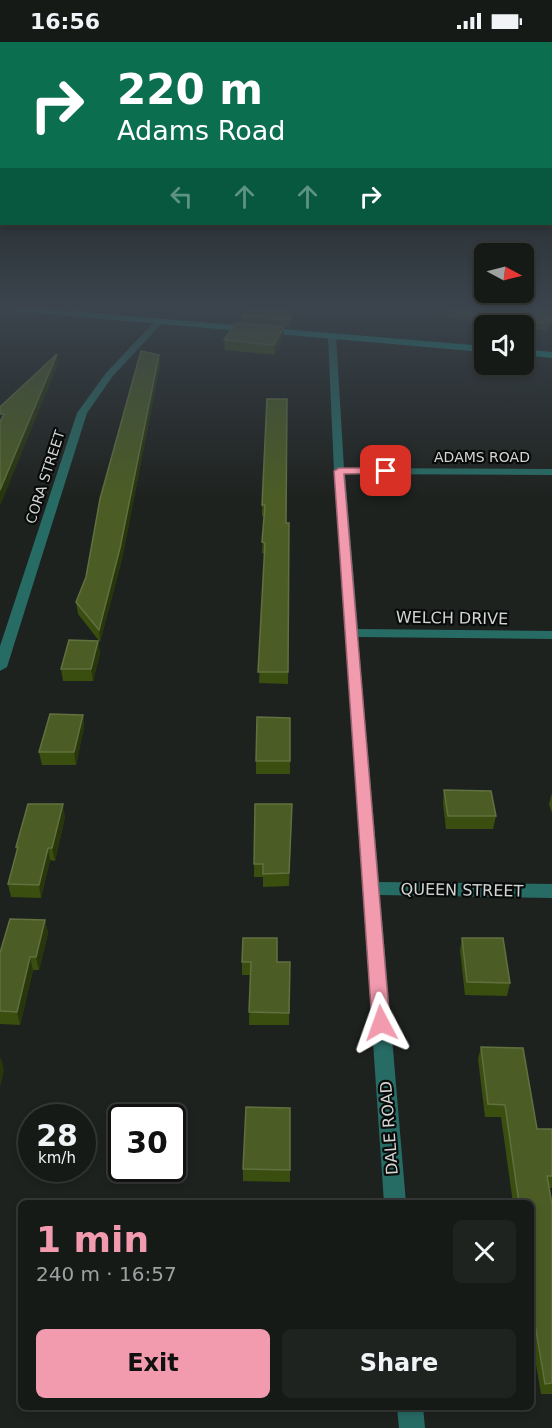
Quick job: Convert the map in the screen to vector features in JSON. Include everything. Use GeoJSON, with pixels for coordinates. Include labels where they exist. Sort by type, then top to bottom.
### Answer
{"type":"FeatureCollection","features":[{"type":"Feature","properties":{"kind":"street","name":"CORA STREET"},"geometry":{"type":"LineString","coordinates":[[0,667],[82,413],[114,370]]}},
{"type":"Feature","properties":{"kind":"street","name":"DALE ROAD"},"geometry":{"type":"LineString","coordinates":[[334,370],[339,471],[395,1200]]}},
{"type":"Feature","properties":{"kind":"street","name":"ADAMS ROAD"},"geometry":{"type":"LineString","coordinates":[[339,471],[552,472]]}},
{"type":"Feature","properties":{"kind":"street","name":"WELCH DRIVE"},"geometry":{"type":"LineString","coordinates":[[351,633],[552,635]]}},
{"type":"Feature","properties":{"kind":"street","name":"QUEEN STREET"},"geometry":{"type":"LineString","coordinates":[[371,888],[552,891]]}},
{"type":"Feature","properties":{"kind":"street"},"geometry":{"type":"LineString","coordinates":[[410,1410],[412,1428]]}},
{"type":"Feature","properties":{"kind":"building"},"geometry":{"type":"Polygon","coordinates":[[[40,370],[50,370],[0,490],[0,422],[4,414],[0,414],[0,407],[40,370]]]}},
{"type":"Feature","properties":{"kind":"building"},"geometry":{"type":"Polygon","coordinates":[[[136,370],[156,370],[120,548],[99,630],[76,602],[86,577],[100,499],[136,370]]]}},
{"type":"Feature","properties":{"kind":"building"},"geometry":{"type":"Polygon","coordinates":[[[267,399],[287,399],[288,672],[258,672],[265,543],[262,542],[265,505],[262,505],[267,399]]]}},
{"type":"Feature","properties":{"kind":"building"},"geometry":{"type":"Polygon","coordinates":[[[69,640],[98,641],[91,669],[61,669],[69,640]]]}},
{"type":"Feature","properties":{"kind":"building"},"geometry":{"type":"Polygon","coordinates":[[[50,714],[83,715],[74,752],[39,752],[50,714]]]}},
{"type":"Feature","properties":{"kind":"building"},"geometry":{"type":"Polygon","coordinates":[[[257,717],[290,718],[290,761],[256,761],[257,717]]]}},
{"type":"Feature","properties":{"kind":"building"},"geometry":{"type":"Polygon","coordinates":[[[444,790],[491,791],[496,816],[448,816],[444,790]]]}},
{"type":"Feature","properties":{"kind":"building"},"geometry":{"type":"Polygon","coordinates":[[[28,804],[63,804],[52,848],[48,848],[39,885],[8,884],[18,847],[16,847],[28,804]]]}},
{"type":"Feature","properties":{"kind":"building"},"geometry":{"type":"Polygon","coordinates":[[[255,804],[292,804],[289,873],[263,874],[263,864],[254,864],[255,804]]]}},
{"type":"Feature","properties":{"kind":"building"},"geometry":{"type":"Polygon","coordinates":[[[10,919],[45,920],[36,957],[30,957],[17,1012],[0,1011],[0,953],[10,919]]]}},
{"type":"Feature","properties":{"kind":"building"},"geometry":{"type":"Polygon","coordinates":[[[243,938],[277,938],[277,962],[290,962],[289,1013],[249,1012],[251,962],[242,962],[243,938]]]}},
{"type":"Feature","properties":{"kind":"building"},"geometry":{"type":"Polygon","coordinates":[[[462,938],[503,938],[510,983],[467,982],[462,938]]]}},
{"type":"Feature","properties":{"kind":"building"},"geometry":{"type":"Polygon","coordinates":[[[481,1047],[523,1048],[537,1129],[552,1129],[552,1176],[547,1176],[552,1204],[552,1383],[545,1384],[534,1318],[534,1200],[519,1200],[505,1105],[488,1104],[481,1047]]]}},
{"type":"Feature","properties":{"kind":"building"},"geometry":{"type":"Polygon","coordinates":[[[246,1107],[290,1108],[290,1170],[243,1169],[246,1107]]]}},
{"type":"Feature","properties":{"kind":"route"},"geometry":{"type":"LineString","coordinates":[[381,1023],[339,471],[386,471]]}}]}
